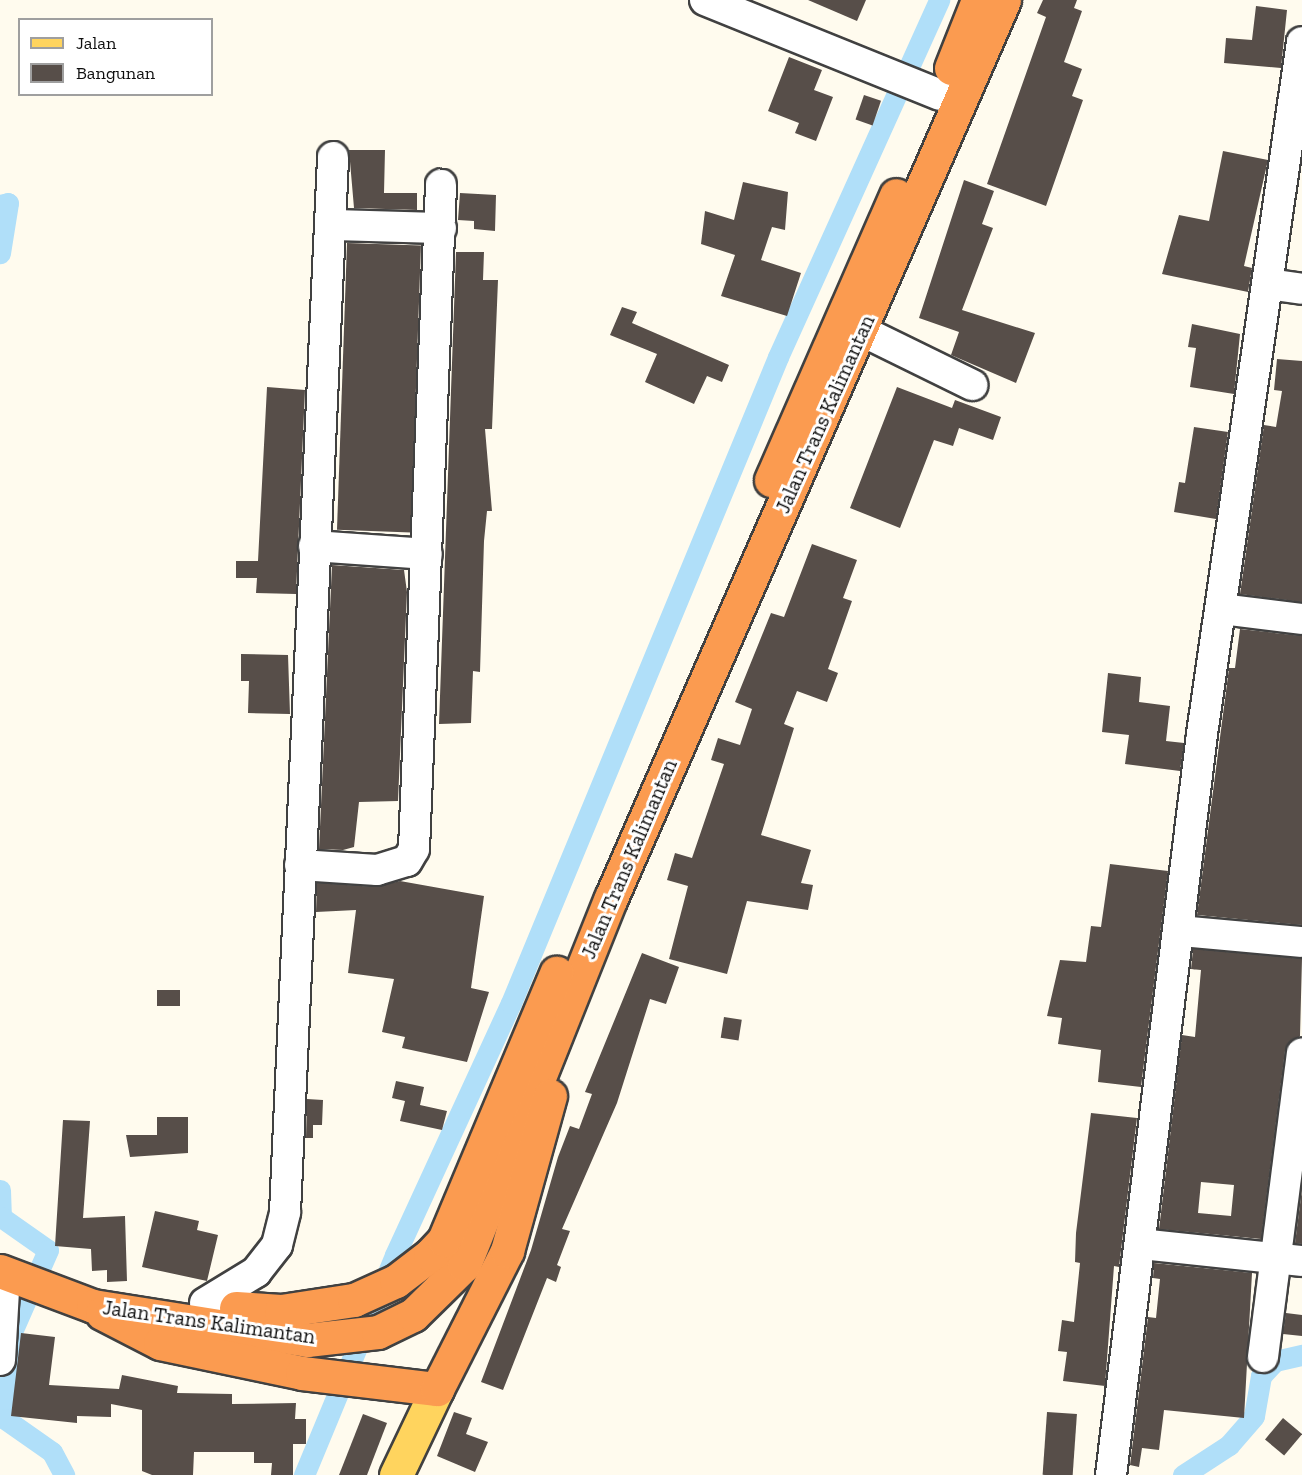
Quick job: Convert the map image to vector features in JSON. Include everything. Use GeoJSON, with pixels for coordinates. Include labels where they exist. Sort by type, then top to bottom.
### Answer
{"type":"FeatureCollection","features":[{"type":"Feature","properties":{"kind":"highway","name":"Jalan Trans Kalimantan"},"geometry":{"type":"LineString","coordinates":[[21,1272],[211,1310],[307,1340],[378,1332],[436,1297],[464,1265],[467,1224],[936,93],[978,0]]}},
{"type":"Feature","properties":{"kind":"highway","name":"Jalan Trans Kalimantan"},"geometry":{"type":"LineString","coordinates":[[467,1224],[554,1035],[1005,0]]}},
{"type":"Feature","properties":{"kind":"highway"},"geometry":{"type":"LineString","coordinates":[[93,1306],[160,1343],[302,1373],[437,1389],[507,1251],[556,1077],[554,1035]]}},
{"type":"Feature","properties":{"kind":"highway","name":"Jalan Trans Kalimantan"},"geometry":{"type":"LineString","coordinates":[[21,1272],[93,1306],[211,1310]]}},
{"type":"Feature","properties":{"kind":"main road"},"geometry":{"type":"LineString","coordinates":[[396,1475],[437,1389]]}},
{"type":"Feature","properties":{"kind":"street"},"geometry":{"type":"LineString","coordinates":[[705,0],[737,7],[859,66],[936,93]]}},
{"type":"Feature","properties":{"kind":"street"},"geometry":{"type":"LineString","coordinates":[[1111,1475],[1221,609],[1302,42]]}},
{"type":"Feature","properties":{"kind":"street"},"geometry":{"type":"LineString","coordinates":[[211,1310],[256,1272],[277,1245],[285,1212],[314,546],[332,225],[333,157]]}},
{"type":"Feature","properties":{"kind":"street"},"geometry":{"type":"LineString","coordinates":[[300,865],[377,870],[407,861],[414,849],[441,184]]}},
{"type":"Feature","properties":{"kind":"street"},"geometry":{"type":"LineString","coordinates":[[332,225],[441,228]]}},
{"type":"Feature","properties":{"kind":"street"},"geometry":{"type":"LineString","coordinates":[[1268,284],[1302,289]]}},
{"type":"Feature","properties":{"kind":"street"},"geometry":{"type":"LineString","coordinates":[[862,331],[972,386]]}},
{"type":"Feature","properties":{"kind":"street"},"geometry":{"type":"LineString","coordinates":[[314,546],[427,554]]}},
{"type":"Feature","properties":{"kind":"street"},"geometry":{"type":"LineString","coordinates":[[1221,609],[1302,619]]}},
{"type":"Feature","properties":{"kind":"street"},"geometry":{"type":"LineString","coordinates":[[1180,932],[1302,942]]}},
{"type":"Feature","properties":{"kind":"street"},"geometry":{"type":"LineString","coordinates":[[1263,1357],[1289,1259],[1302,1053]]}},
{"type":"Feature","properties":{"kind":"street"},"geometry":{"type":"LineString","coordinates":[[1140,1244],[1289,1259]]}},
{"type":"Feature","properties":{"kind":"street"},"geometry":{"type":"LineString","coordinates":[[0,1360],[21,1272]]}},
{"type":"Feature","properties":{"kind":"building"},"geometry":{"type":"Polygon","coordinates":[[[808,0],[866,0],[857,21],[808,0]]]}},
{"type":"Feature","properties":{"kind":"building"},"geometry":{"type":"Polygon","coordinates":[[[1043,0],[1077,0],[1074,8],[1082,11],[1064,62],[1082,69],[1072,96],[1083,100],[1046,206],[987,184],[1046,17],[1037,13],[1043,0]]]}},
{"type":"Feature","properties":{"kind":"building"},"geometry":{"type":"Polygon","coordinates":[[[1256,6],[1287,10],[1281,68],[1224,63],[1226,38],[1252,40],[1256,6]]]}},
{"type":"Feature","properties":{"kind":"building"},"geometry":{"type":"Polygon","coordinates":[[[789,57],[822,70],[814,90],[833,97],[816,141],[795,133],[799,123],[768,111],[789,57]]]}},
{"type":"Feature","properties":{"kind":"building"},"geometry":{"type":"Polygon","coordinates":[[[864,95],[881,101],[873,125],[856,120],[864,95]]]}},
{"type":"Feature","properties":{"kind":"building"},"geometry":{"type":"Polygon","coordinates":[[[349,150],[385,150],[384,193],[417,193],[417,210],[354,208],[349,150]]]}},
{"type":"Feature","properties":{"kind":"building"},"geometry":{"type":"Polygon","coordinates":[[[1223,151],[1268,160],[1244,266],[1252,268],[1248,292],[1162,274],[1179,215],[1209,221],[1223,151]]]}},
{"type":"Feature","properties":{"kind":"building"},"geometry":{"type":"Polygon","coordinates":[[[964,180],[994,191],[982,224],[993,228],[962,310],[1035,333],[1016,383],[951,355],[959,332],[919,318],[964,180]]]}},
{"type":"Feature","properties":{"kind":"building"},"geometry":{"type":"Polygon","coordinates":[[[743,182],[788,192],[785,230],[772,227],[761,260],[801,273],[787,316],[721,296],[735,255],[701,244],[705,211],[734,220],[743,182]]]}},
{"type":"Feature","properties":{"kind":"building"},"geometry":{"type":"Polygon","coordinates":[[[460,193],[496,195],[495,231],[474,229],[474,221],[458,220],[460,193]]]}},
{"type":"Feature","properties":{"kind":"building"},"geometry":{"type":"Polygon","coordinates":[[[347,243],[421,246],[411,532],[337,530],[347,243]]]}},
{"type":"Feature","properties":{"kind":"building"},"geometry":{"type":"Polygon","coordinates":[[[456,252],[484,252],[483,280],[498,280],[492,429],[485,429],[492,511],[487,511],[484,541],[480,672],[473,671],[471,723],[439,724],[456,252]]]}},
{"type":"Feature","properties":{"kind":"building"},"geometry":{"type":"Polygon","coordinates":[[[622,307],[637,312],[632,323],[729,365],[722,382],[707,376],[694,404],[645,382],[657,354],[610,335],[622,307]]]}},
{"type":"Feature","properties":{"kind":"building"},"geometry":{"type":"Polygon","coordinates":[[[1192,324],[1240,334],[1234,394],[1190,387],[1196,348],[1188,347],[1192,324]]]}},
{"type":"Feature","properties":{"kind":"building"},"geometry":{"type":"Polygon","coordinates":[[[1277,359],[1302,361],[1302,602],[1240,594],[1264,425],[1276,427],[1282,391],[1274,390],[1277,359]]]}},
{"type":"Feature","properties":{"kind":"building"},"geometry":{"type":"Polygon","coordinates":[[[267,387],[305,390],[296,594],[256,593],[257,578],[236,578],[236,561],[258,561],[267,387]]]}},
{"type":"Feature","properties":{"kind":"building"},"geometry":{"type":"Polygon","coordinates":[[[897,387],[952,408],[955,400],[1001,417],[993,440],[959,428],[953,446],[934,440],[900,528],[850,508],[897,387]]]}},
{"type":"Feature","properties":{"kind":"building"},"geometry":{"type":"Polygon","coordinates":[[[1194,427],[1228,432],[1216,519],[1174,512],[1179,482],[1185,483],[1194,427]]]}},
{"type":"Feature","properties":{"kind":"building"},"geometry":{"type":"Polygon","coordinates":[[[812,544],[857,560],[843,598],[852,601],[828,669],[838,673],[827,702],[797,691],[784,724],[794,728],[761,835],[811,850],[801,883],[813,885],[808,910],[747,901],[727,974],[669,959],[688,886],[667,880],[675,853],[692,858],[724,764],[711,760],[718,738],[740,745],[752,709],[735,702],[771,613],[784,617],[812,544]]]}},
{"type":"Feature","properties":{"kind":"building"},"geometry":{"type":"Polygon","coordinates":[[[332,565],[404,570],[407,592],[398,801],[359,802],[354,847],[343,850],[319,849],[332,565]]]}},
{"type":"Feature","properties":{"kind":"building"},"geometry":{"type":"Polygon","coordinates":[[[1240,629],[1302,636],[1302,925],[1197,915],[1229,668],[1235,668],[1240,629]]]}},
{"type":"Feature","properties":{"kind":"building"},"geometry":{"type":"Polygon","coordinates":[[[241,654],[288,655],[290,714],[248,713],[249,681],[241,681],[241,654]]]}},
{"type":"Feature","properties":{"kind":"building"},"geometry":{"type":"Polygon","coordinates":[[[1108,673],[1141,677],[1139,702],[1170,706],[1166,741],[1184,743],[1180,771],[1125,764],[1129,735],[1102,732],[1108,673]]]}},
{"type":"Feature","properties":{"kind":"building"},"geometry":{"type":"Polygon","coordinates":[[[1110,864],[1168,871],[1141,1087],[1098,1082],[1101,1050],[1058,1044],[1062,1018],[1047,1016],[1060,960],[1086,962],[1091,926],[1101,927],[1110,864]]]}},
{"type":"Feature","properties":{"kind":"building"},"geometry":{"type":"Polygon","coordinates":[[[400,881],[484,896],[471,988],[489,992],[467,1062],[402,1048],[405,1037],[382,1032],[394,979],[348,973],[356,910],[316,912],[317,883],[376,887],[400,881]]]}},
{"type":"Feature","properties":{"kind":"building"},"geometry":{"type":"Polygon","coordinates":[[[1193,949],[1302,959],[1300,1036],[1285,1051],[1261,1239],[1159,1229],[1182,1035],[1195,1037],[1201,970],[1191,969],[1193,949]],[[1201,1182],[1198,1213],[1231,1216],[1234,1185],[1201,1182]]]}},
{"type":"Feature","properties":{"kind":"building"},"geometry":{"type":"Polygon","coordinates":[[[642,953],[679,967],[666,1004],[650,999],[617,1103],[562,1229],[570,1231],[557,1265],[561,1267],[556,1282],[547,1278],[503,1390],[481,1382],[531,1250],[558,1157],[570,1126],[579,1129],[592,1094],[585,1092],[642,953]]]}},
{"type":"Feature","properties":{"kind":"building"},"geometry":{"type":"Polygon","coordinates":[[[157,990],[180,990],[180,1006],[157,1006],[157,990]]]}},
{"type":"Feature","properties":{"kind":"building"},"geometry":{"type":"Polygon","coordinates":[[[724,1017],[742,1020],[738,1041],[721,1038],[724,1017]]]}},
{"type":"Feature","properties":{"kind":"building"},"geometry":{"type":"Polygon","coordinates":[[[396,1081],[424,1087],[420,1105],[447,1111],[442,1130],[400,1121],[405,1101],[392,1098],[396,1081]]]}},
{"type":"Feature","properties":{"kind":"building"},"geometry":{"type":"Polygon","coordinates":[[[307,1099],[323,1100],[322,1125],[313,1125],[313,1138],[306,1138],[307,1099]]]}},
{"type":"Feature","properties":{"kind":"building"},"geometry":{"type":"Polygon","coordinates":[[[1091,1113],[1137,1118],[1119,1267],[1114,1266],[1105,1386],[1063,1381],[1067,1352],[1058,1351],[1062,1320],[1074,1322],[1080,1263],[1075,1262],[1076,1233],[1091,1113]]]}},
{"type":"Feature","properties":{"kind":"building"},"geometry":{"type":"Polygon","coordinates":[[[157,1117],[188,1117],[188,1153],[130,1157],[126,1135],[157,1135],[157,1117]]]}},
{"type":"Feature","properties":{"kind":"building"},"geometry":{"type":"Polygon","coordinates":[[[63,1120],[90,1121],[83,1218],[125,1216],[127,1281],[107,1282],[107,1270],[92,1271],[91,1249],[55,1246],[63,1120]]]}},
{"type":"Feature","properties":{"kind":"building"},"geometry":{"type":"Polygon","coordinates":[[[1302,1189],[1302,1244],[1295,1243],[1302,1189]]]}},
{"type":"Feature","properties":{"kind":"building"},"geometry":{"type":"Polygon","coordinates":[[[155,1211],[199,1221],[197,1230],[218,1235],[207,1281],[142,1267],[155,1211]]]}},
{"type":"Feature","properties":{"kind":"building"},"geometry":{"type":"Polygon","coordinates":[[[1154,1263],[1252,1273],[1244,1418],[1164,1410],[1159,1450],[1142,1448],[1139,1467],[1130,1465],[1148,1317],[1156,1318],[1160,1279],[1153,1278],[1154,1263]]]}},
{"type":"Feature","properties":{"kind":"building"},"geometry":{"type":"Polygon","coordinates":[[[1286,1313],[1302,1315],[1302,1336],[1283,1334],[1286,1313]]]}},
{"type":"Feature","properties":{"kind":"building"},"geometry":{"type":"Polygon","coordinates":[[[21,1333],[55,1337],[49,1385],[119,1389],[122,1375],[178,1386],[177,1393],[232,1394],[232,1404],[296,1403],[295,1419],[306,1419],[306,1444],[293,1444],[293,1475],[271,1475],[272,1463],[254,1463],[254,1452],[194,1452],[193,1475],[152,1475],[142,1471],[142,1410],[111,1404],[111,1417],[77,1416],[77,1423],[11,1416],[21,1333]]]}},
{"type":"Feature","properties":{"kind":"building"},"geometry":{"type":"Polygon","coordinates":[[[454,1412],[472,1418],[466,1434],[488,1442],[475,1472],[437,1456],[454,1412]]]}},
{"type":"Feature","properties":{"kind":"building"},"geometry":{"type":"Polygon","coordinates":[[[1047,1412],[1077,1414],[1073,1475],[1043,1475],[1047,1412]]]}},
{"type":"Feature","properties":{"kind":"building"},"geometry":{"type":"Polygon","coordinates":[[[363,1414],[387,1423],[367,1475],[339,1475],[363,1414]]]}},
{"type":"Feature","properties":{"kind":"building"},"geometry":{"type":"Polygon","coordinates":[[[1283,1418],[1302,1434],[1284,1456],[1265,1439],[1283,1418]]]}},
{"type":"Feature","properties":{"kind":"waterway"},"geometry":{"type":"LineString","coordinates":[[304,1475],[395,1255],[511,1003],[778,357],[939,0]]}},
{"type":"Feature","properties":{"kind":"waterway"},"geometry":{"type":"LineString","coordinates":[[0,205],[8,203],[0,253]]}},
{"type":"Feature","properties":{"kind":"waterway"},"geometry":{"type":"LineString","coordinates":[[0,1190],[1,1217],[48,1250],[11,1334],[5,1419],[52,1452],[64,1475]]}},
{"type":"Feature","properties":{"kind":"waterway"},"geometry":{"type":"LineString","coordinates":[[1183,1475],[1229,1445],[1254,1416],[1261,1376],[1275,1361],[1302,1355]]}}]}
